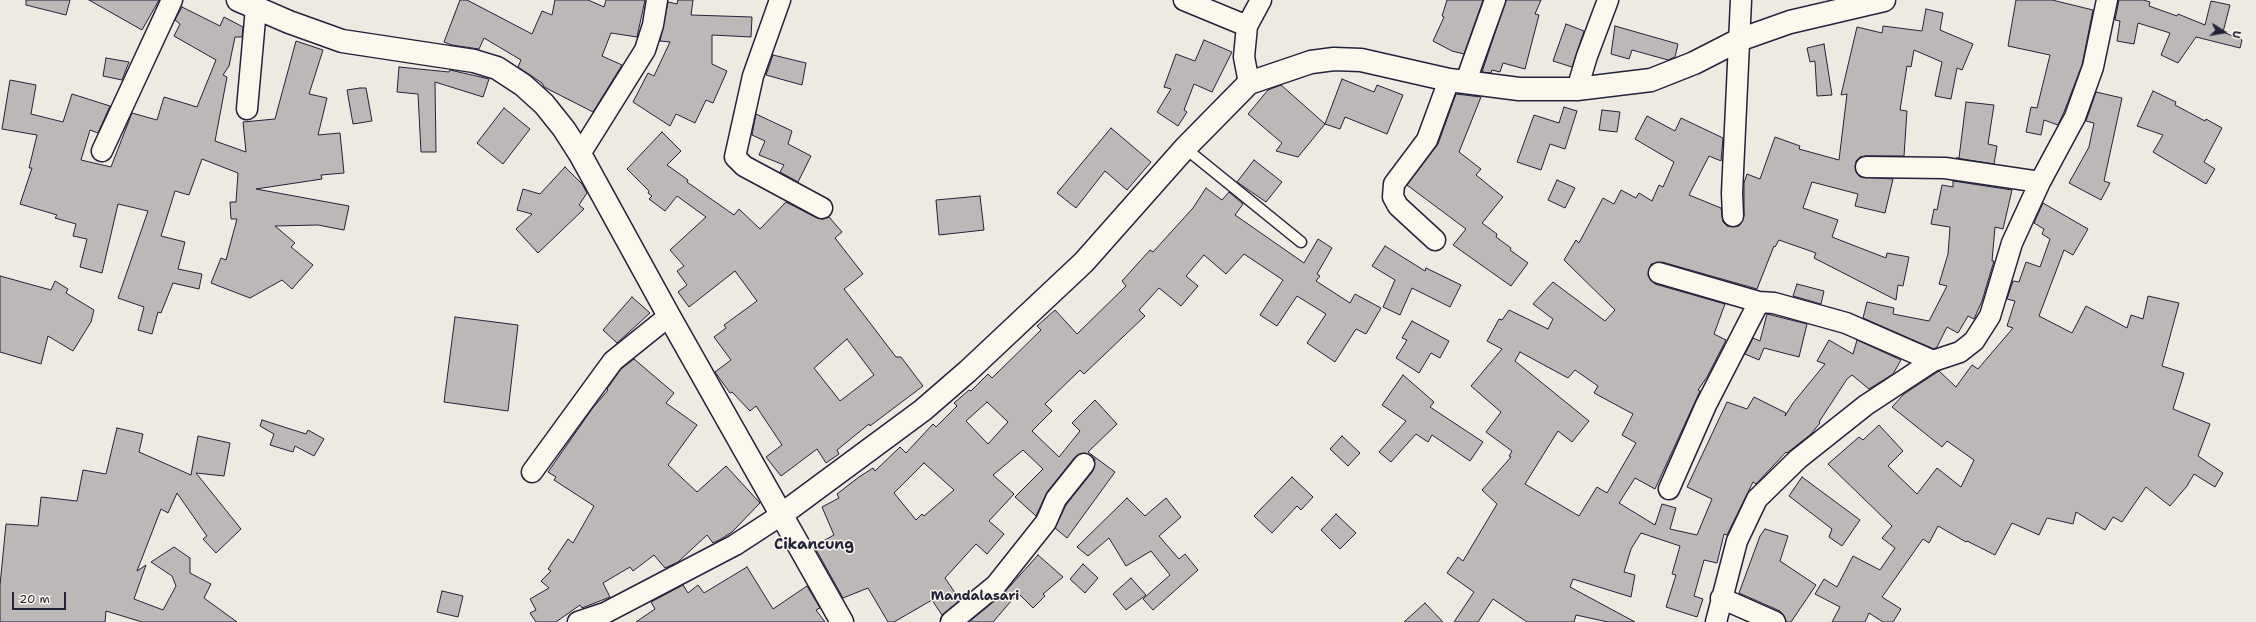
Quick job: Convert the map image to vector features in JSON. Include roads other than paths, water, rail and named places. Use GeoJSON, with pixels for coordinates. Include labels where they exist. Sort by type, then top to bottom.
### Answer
{"type":"FeatureCollection","features":[{"type":"Feature","properties":{"kind":"street"},"geometry":{"type":"LineString","coordinates":[[102,151],[172,0]]}},
{"type":"Feature","properties":{"kind":"street"},"geometry":{"type":"LineString","coordinates":[[580,154],[645,50],[653,24],[657,0]]}},
{"type":"Feature","properties":{"kind":"street"},"geometry":{"type":"LineString","coordinates":[[780,0],[753,76],[735,157],[744,166],[822,208]]}},
{"type":"Feature","properties":{"kind":"street"},"geometry":{"type":"LineString","coordinates":[[1184,0],[1247,26]]}},
{"type":"Feature","properties":{"kind":"street"},"geometry":{"type":"LineString","coordinates":[[1249,83],[1244,57],[1247,26],[1261,0]]}},
{"type":"Feature","properties":{"kind":"street"},"geometry":{"type":"LineString","coordinates":[[1435,240],[1398,206],[1393,197],[1394,184],[1403,169],[1427,140],[1458,80],[1495,0]]}},
{"type":"Feature","properties":{"kind":"street"},"geometry":{"type":"LineString","coordinates":[[1577,89],[1587,56],[1608,0]]}},
{"type":"Feature","properties":{"kind":"street"},"geometry":{"type":"LineString","coordinates":[[1733,216],[1732,194],[1740,0]]}},
{"type":"Feature","properties":{"kind":"street"},"geometry":{"type":"LineString","coordinates":[[578,622],[605,613],[735,545],[781,515],[923,410],[968,371],[1084,262],[1185,148],[1249,83],[1311,62],[1334,59],[1360,60],[1458,80],[1519,89],[1577,89],[1651,80],[1694,63],[1739,40],[1790,22],[1884,0]]}},
{"type":"Feature","properties":{"kind":"street"},"geometry":{"type":"LineString","coordinates":[[1716,622],[1737,541],[1757,499],[1798,459],[1866,405],[1933,361],[1960,352],[1974,341],[1990,316],[2012,243],[2040,182],[2075,117],[2092,67],[2107,0]]}},
{"type":"Feature","properties":{"kind":"street"},"geometry":{"type":"LineString","coordinates":[[247,109],[247,4],[289,22],[342,41],[474,60],[496,68],[523,85],[544,104],[564,129],[580,154],[669,316],[842,622]]}},
{"type":"Feature","properties":{"kind":"street"},"geometry":{"type":"LineString","coordinates":[[1866,167],[1945,168],[2040,182]]}},
{"type":"Feature","properties":{"kind":"street"},"geometry":{"type":"LineString","coordinates":[[1659,274],[1759,302],[1774,303],[1846,323],[1933,361]]}},
{"type":"Feature","properties":{"kind":"street"},"geometry":{"type":"LineString","coordinates":[[1669,489],[1706,405],[1759,302]]}},
{"type":"Feature","properties":{"kind":"street"},"geometry":{"type":"LineString","coordinates":[[532,472],[613,361],[669,316]]}},
{"type":"Feature","properties":{"kind":"street"},"geometry":{"type":"LineString","coordinates":[[951,622],[996,585],[1046,522],[1056,499],[1084,464]]}},
{"type":"Feature","properties":{"kind":"street"},"geometry":{"type":"LineString","coordinates":[[1721,598],[1775,622]]}},
{"type":"Feature","properties":{"kind":"lane"},"geometry":{"type":"LineString","coordinates":[[1185,148],[1301,242]]}},
{"type":"Feature","properties":{"kind":"district","name":"Cikancung"},"geometry":{"type":"Point","coordinates":[814,545]}},
{"type":"Feature","properties":{"kind":"district","name":"Mandalasari"},"geometry":{"type":"Point","coordinates":[975,597]}}]}
